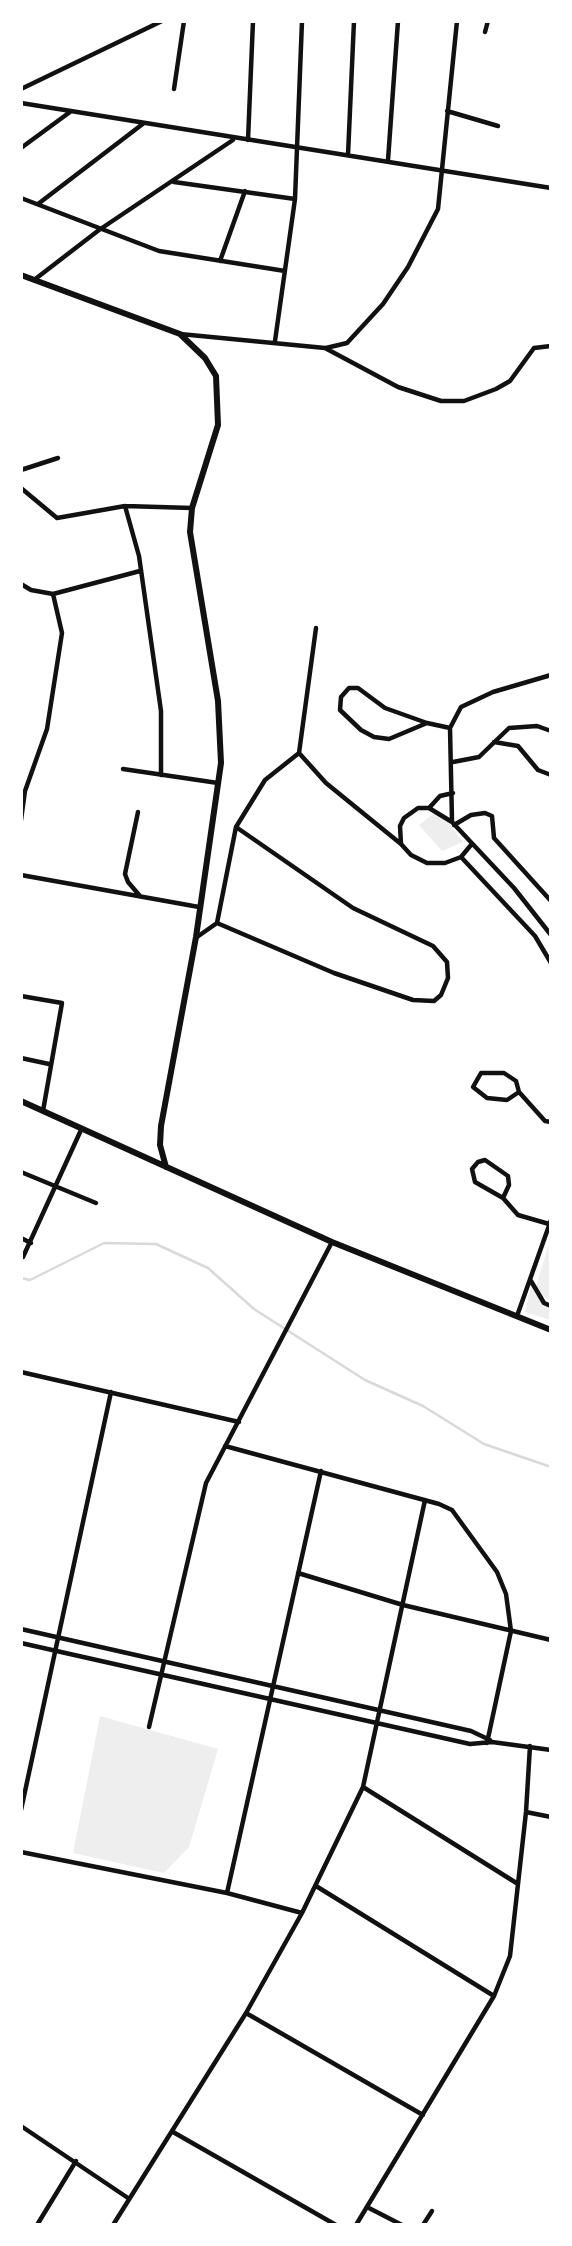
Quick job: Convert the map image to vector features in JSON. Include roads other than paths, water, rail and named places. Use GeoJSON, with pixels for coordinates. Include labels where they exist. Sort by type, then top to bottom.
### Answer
{"type":"FeatureCollection","features":[{"type":"Feature","properties":{"kind":"main road"},"geometry":{"type":"LineString","coordinates":[[21,275],[180,334],[205,358],[216,376],[218,425],[192,508],[192,559],[220,727],[218,783],[196,937],[161,1126],[160,1145],[166,1167]]}},
{"type":"Feature","properties":{"kind":"main road"},"geometry":{"type":"LineString","coordinates":[[21,1101],[332,1241],[551,1330]]}},
{"type":"Feature","properties":{"kind":"street"},"geometry":{"type":"LineString","coordinates":[[21,89],[162,21]]}},
{"type":"Feature","properties":{"kind":"street"},"geometry":{"type":"LineString","coordinates":[[174,89],[184,21]]}},
{"type":"Feature","properties":{"kind":"street"},"geometry":{"type":"LineString","coordinates":[[248,140],[253,21]]}},
{"type":"Feature","properties":{"kind":"street"},"geometry":{"type":"LineString","coordinates":[[275,341],[295,199],[302,21]]}},
{"type":"Feature","properties":{"kind":"street"},"geometry":{"type":"LineString","coordinates":[[348,155],[354,21]]}},
{"type":"Feature","properties":{"kind":"street"},"geometry":{"type":"LineString","coordinates":[[388,160],[398,21]]}},
{"type":"Feature","properties":{"kind":"street"},"geometry":{"type":"LineString","coordinates":[[325,348],[347,343],[383,304],[408,267],[438,209],[457,21]]}},
{"type":"Feature","properties":{"kind":"street"},"geometry":{"type":"LineString","coordinates":[[485,32],[488,21]]}},
{"type":"Feature","properties":{"kind":"street"},"geometry":{"type":"LineString","coordinates":[[21,103],[551,188]]}},
{"type":"Feature","properties":{"kind":"street"},"geometry":{"type":"LineString","coordinates":[[447,111],[498,126]]}},
{"type":"Feature","properties":{"kind":"street"},"geometry":{"type":"LineString","coordinates":[[21,148],[70,112]]}},
{"type":"Feature","properties":{"kind":"street"},"geometry":{"type":"LineString","coordinates":[[37,204],[144,124]]}},
{"type":"Feature","properties":{"kind":"street"},"geometry":{"type":"LineString","coordinates":[[34,281],[99,230],[233,139]]}},
{"type":"Feature","properties":{"kind":"street"},"geometry":{"type":"LineString","coordinates":[[173,182],[295,199]]}},
{"type":"Feature","properties":{"kind":"street"},"geometry":{"type":"LineString","coordinates":[[220,261],[245,191]]}},
{"type":"Feature","properties":{"kind":"street"},"geometry":{"type":"LineString","coordinates":[[21,198],[159,251],[285,271]]}},
{"type":"Feature","properties":{"kind":"street"},"geometry":{"type":"LineString","coordinates":[[180,334],[275,341],[325,348],[398,387],[441,401],[464,401],[510,381],[534,348],[551,346]]}},
{"type":"Feature","properties":{"kind":"street"},"geometry":{"type":"LineString","coordinates":[[21,470],[58,458]]}},
{"type":"Feature","properties":{"kind":"street"},"geometry":{"type":"LineString","coordinates":[[21,488],[57,518],[125,506],[192,508]]}},
{"type":"Feature","properties":{"kind":"street"},"geometry":{"type":"LineString","coordinates":[[125,506],[141,571],[161,711],[161,775]]}},
{"type":"Feature","properties":{"kind":"street"},"geometry":{"type":"LineString","coordinates":[[21,584],[31,590],[53,594],[141,571]]}},
{"type":"Feature","properties":{"kind":"street"},"geometry":{"type":"LineString","coordinates":[[21,820],[25,791],[47,729],[62,633],[53,594]]}},
{"type":"Feature","properties":{"kind":"street"},"geometry":{"type":"LineString","coordinates":[[196,937],[217,922],[236,827],[265,780],[299,753],[316,628]]}},
{"type":"Feature","properties":{"kind":"street"},"geometry":{"type":"LineString","coordinates":[[453,823],[450,728],[461,708],[472,700],[551,675]]}},
{"type":"Feature","properties":{"kind":"street"},"geometry":{"type":"LineString","coordinates":[[427,723],[389,739],[374,737],[361,730],[340,710],[341,697],[349,688],[358,688],[386,708],[450,728]]}},
{"type":"Feature","properties":{"kind":"street"},"geometry":{"type":"LineString","coordinates":[[453,762],[479,757],[509,728],[537,726],[551,730]]}},
{"type":"Feature","properties":{"kind":"street"},"geometry":{"type":"LineString","coordinates":[[493,741],[518,746],[538,770],[551,775]]}},
{"type":"Feature","properties":{"kind":"street"},"geometry":{"type":"LineString","coordinates":[[299,753],[326,783],[417,860],[445,863],[461,858],[471,845]]}},
{"type":"Feature","properties":{"kind":"street"},"geometry":{"type":"LineString","coordinates":[[123,769],[218,783]]}},
{"type":"Feature","properties":{"kind":"street"},"geometry":{"type":"LineString","coordinates":[[429,808],[440,796],[453,793]]}},
{"type":"Feature","properties":{"kind":"street"},"geometry":{"type":"LineString","coordinates":[[401,844],[400,827],[404,818],[418,808],[429,808],[453,823],[514,888],[550,932]]}},
{"type":"Feature","properties":{"kind":"street"},"geometry":{"type":"LineString","coordinates":[[138,813],[125,874],[140,896]]}},
{"type":"Feature","properties":{"kind":"street"},"geometry":{"type":"LineString","coordinates":[[453,823],[471,815],[485,813],[492,817],[494,838],[551,901]]}},
{"type":"Feature","properties":{"kind":"street"},"geometry":{"type":"LineString","coordinates":[[217,922],[334,973],[413,1000],[434,1001],[441,995],[448,978],[447,962],[433,946],[352,908],[236,827]]}},
{"type":"Feature","properties":{"kind":"street"},"geometry":{"type":"LineString","coordinates":[[461,858],[535,936],[551,963]]}},
{"type":"Feature","properties":{"kind":"street"},"geometry":{"type":"LineString","coordinates":[[21,875],[199,907]]}},
{"type":"Feature","properties":{"kind":"street"},"geometry":{"type":"LineString","coordinates":[[21,996],[62,1003],[49,1064],[43,1112]]}},
{"type":"Feature","properties":{"kind":"street"},"geometry":{"type":"LineString","coordinates":[[21,1058],[49,1064]]}},
{"type":"Feature","properties":{"kind":"street"},"geometry":{"type":"LineString","coordinates":[[519,1092],[507,1100],[487,1098],[472,1087],[481,1073],[503,1073],[516,1081],[519,1092],[545,1121],[551,1122]]}},
{"type":"Feature","properties":{"kind":"street"},"geometry":{"type":"LineString","coordinates":[[23,1256],[81,1130]]}},
{"type":"Feature","properties":{"kind":"street"},"geometry":{"type":"LineString","coordinates":[[503,1198],[509,1185],[508,1177],[485,1160],[478,1162],[472,1169],[475,1182],[503,1198],[518,1215],[550,1222],[517,1316]]}},
{"type":"Feature","properties":{"kind":"street"},"geometry":{"type":"LineString","coordinates":[[21,1172],[96,1203]]}},
{"type":"Feature","properties":{"kind":"street"},"geometry":{"type":"LineString","coordinates":[[21,1238],[31,1243]]}},
{"type":"Feature","properties":{"kind":"street"},"geometry":{"type":"LineString","coordinates":[[149,1727],[206,1483],[332,1241]]}},
{"type":"Feature","properties":{"kind":"street"},"geometry":{"type":"LineString","coordinates":[[531,1280],[544,1303],[551,1306]]}},
{"type":"Feature","properties":{"kind":"street"},"geometry":{"type":"LineString","coordinates":[[21,1372],[239,1422]]}},
{"type":"Feature","properties":{"kind":"street"},"geometry":{"type":"LineString","coordinates":[[21,1810],[111,1392]]}},
{"type":"Feature","properties":{"kind":"street"},"geometry":{"type":"LineString","coordinates":[[225,1446],[425,1500],[452,1510],[497,1573],[506,1594],[510,1631],[489,1741]]}},
{"type":"Feature","properties":{"kind":"street"},"geometry":{"type":"LineString","coordinates":[[227,1893],[321,1471]]}},
{"type":"Feature","properties":{"kind":"street"},"geometry":{"type":"LineString","coordinates":[[113,2225],[246,2013],[303,1913],[363,1787],[425,1500]]}},
{"type":"Feature","properties":{"kind":"street"},"geometry":{"type":"LineString","coordinates":[[298,1573],[403,1605],[551,1640]]}},
{"type":"Feature","properties":{"kind":"street"},"geometry":{"type":"LineString","coordinates":[[21,1629],[471,1731],[489,1741]]}},
{"type":"Feature","properties":{"kind":"street"},"geometry":{"type":"LineString","coordinates":[[21,1643],[470,1744],[489,1741],[551,1750]]}},
{"type":"Feature","properties":{"kind":"street"},"geometry":{"type":"LineString","coordinates":[[356,2225],[494,1996],[510,1956],[526,1812],[530,1746]]}},
{"type":"Feature","properties":{"kind":"street"},"geometry":{"type":"LineString","coordinates":[[363,1787],[518,1884]]}},
{"type":"Feature","properties":{"kind":"street"},"geometry":{"type":"LineString","coordinates":[[526,1812],[551,1817]]}},
{"type":"Feature","properties":{"kind":"street"},"geometry":{"type":"LineString","coordinates":[[21,1852],[227,1893],[303,1913]]}},
{"type":"Feature","properties":{"kind":"street"},"geometry":{"type":"LineString","coordinates":[[316,1886],[494,1996]]}},
{"type":"Feature","properties":{"kind":"street"},"geometry":{"type":"LineString","coordinates":[[246,2013],[423,2115]]}},
{"type":"Feature","properties":{"kind":"street"},"geometry":{"type":"LineString","coordinates":[[21,2126],[128,2198]]}},
{"type":"Feature","properties":{"kind":"street"},"geometry":{"type":"LineString","coordinates":[[173,2132],[336,2225]]}},
{"type":"Feature","properties":{"kind":"street"},"geometry":{"type":"LineString","coordinates":[[37,2225],[75,2161]]}},
{"type":"Feature","properties":{"kind":"street"},"geometry":{"type":"LineString","coordinates":[[367,2207],[402,2225]]}},
{"type":"Feature","properties":{"kind":"street"},"geometry":{"type":"LineString","coordinates":[[423,2225],[432,2211]]}},
{"type":"Feature","properties":{"kind":"waterway"},"geometry":{"type":"LineString","coordinates":[[21,1278],[30,1280],[104,1243],[156,1244],[208,1268],[254,1309],[365,1380],[423,1406],[484,1444],[551,1467]]}}]}
